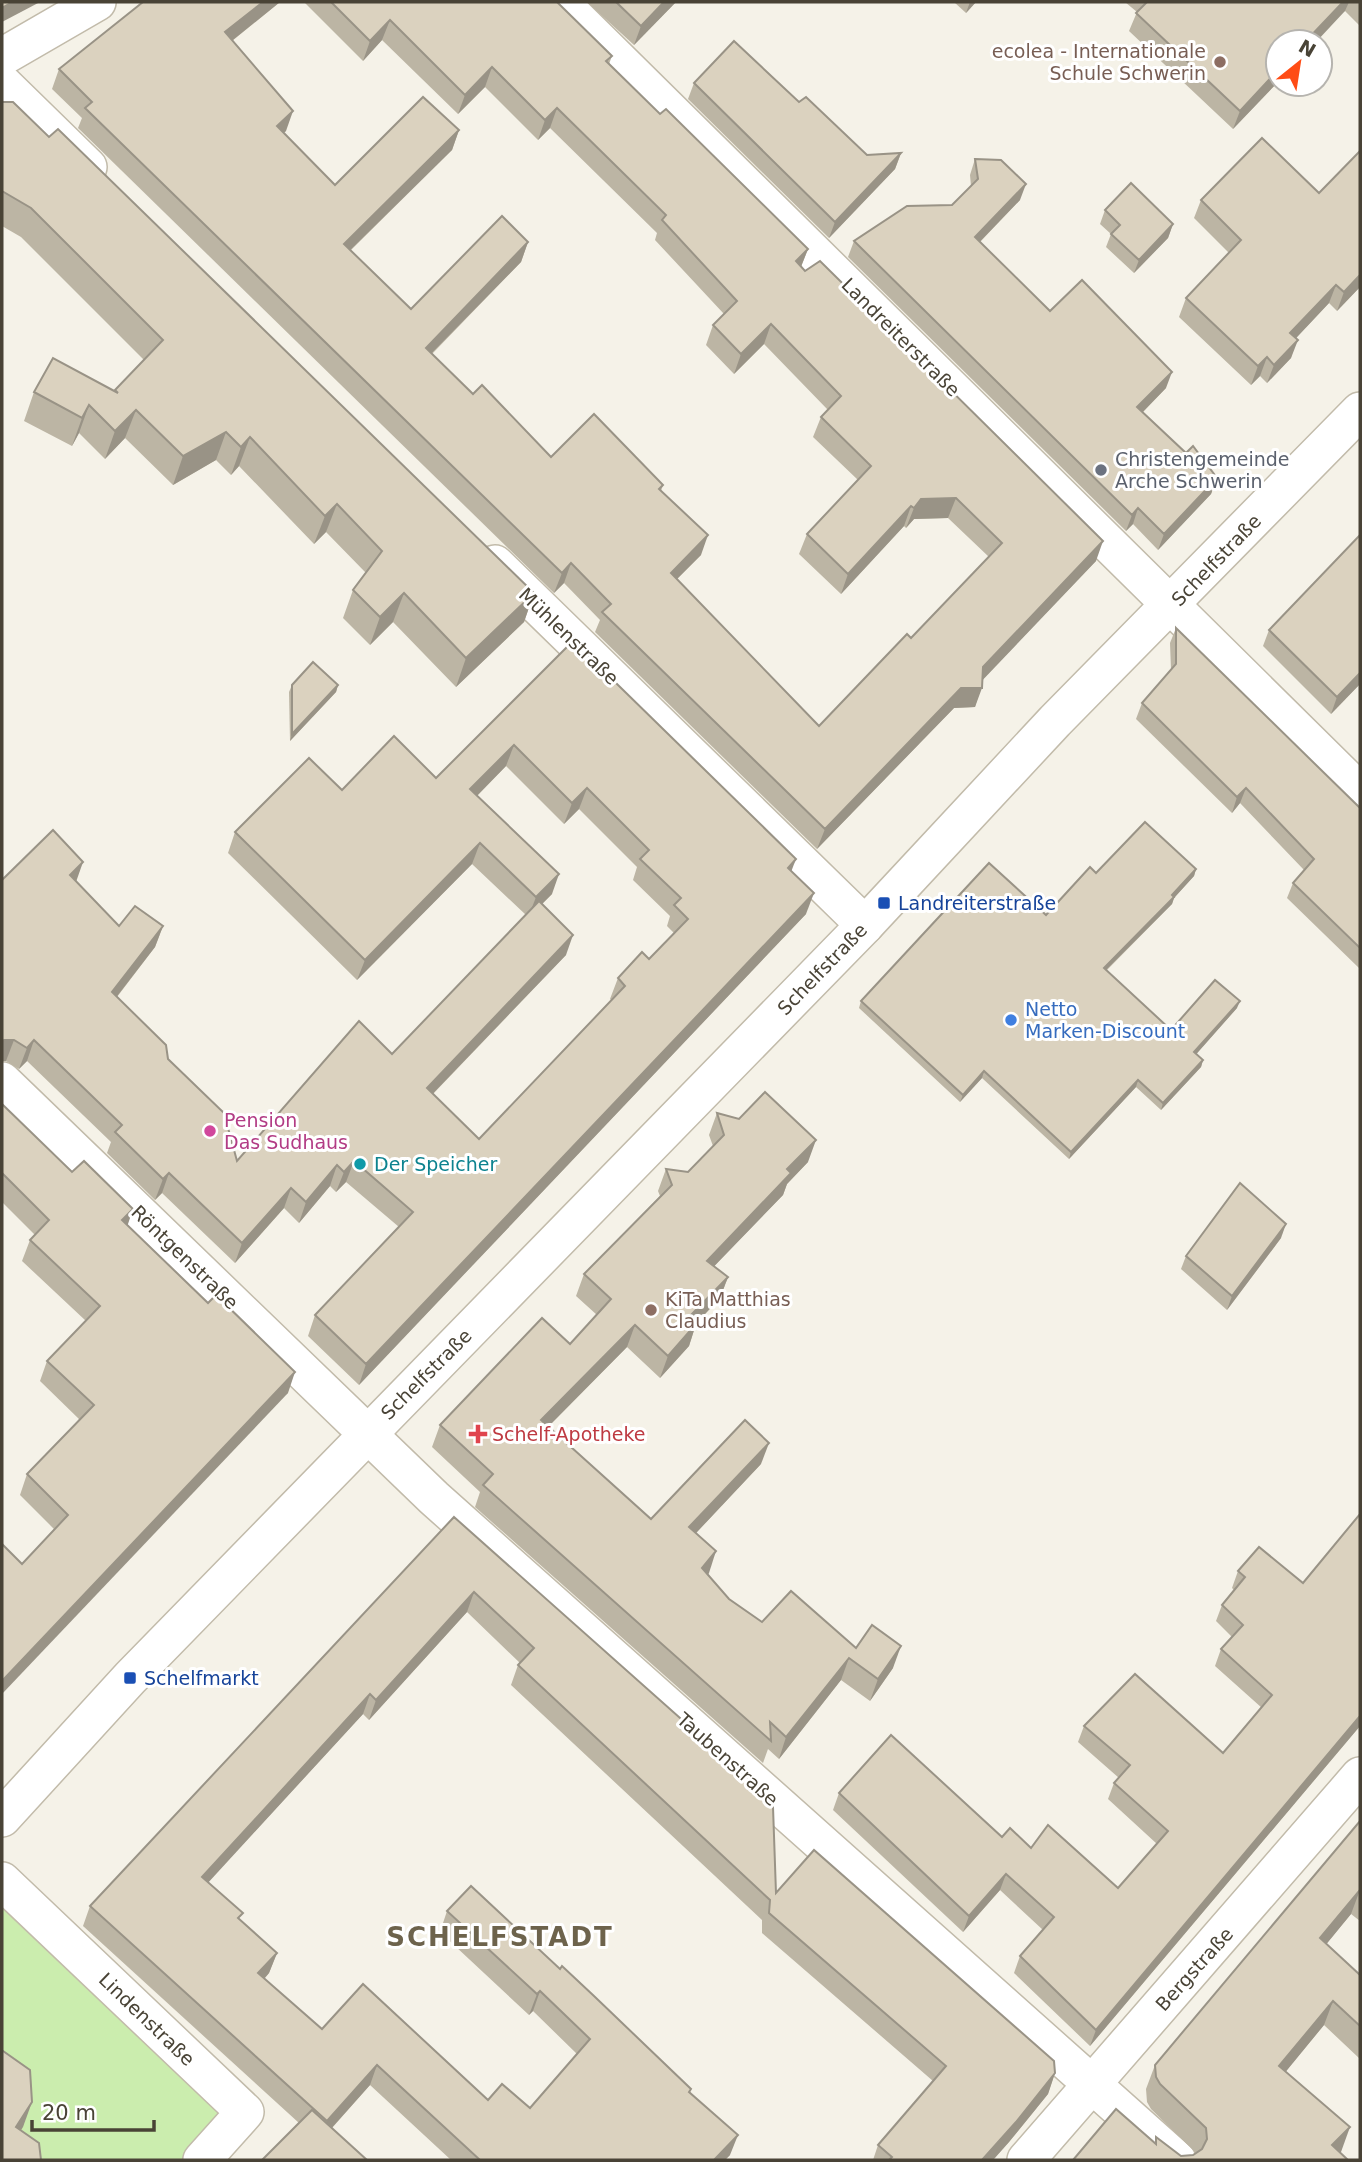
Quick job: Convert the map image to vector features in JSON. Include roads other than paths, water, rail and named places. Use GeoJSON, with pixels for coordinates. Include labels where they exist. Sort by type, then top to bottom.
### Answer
{"type":"FeatureCollection","features":[{"type":"Feature","properties":{"kind":"street"},"geometry":{"type":"LineString","coordinates":[[2,57],[97,2]]}},
{"type":"Feature","properties":{"kind":"street","name":"Landreiterstraße"},"geometry":{"type":"LineString","coordinates":[[560,2],[1360,792]]}},
{"type":"Feature","properties":{"kind":"street"},"geometry":{"type":"LineString","coordinates":[[2,83],[111,189]]}},
{"type":"Feature","properties":{"kind":"street","name":"Schelfstraße"},"geometry":{"type":"LineString","coordinates":[[368,1432],[865,925],[1046,732],[1360,411]]}},
{"type":"Feature","properties":{"kind":"street","name":"Mühlenstraße"},"geometry":{"type":"LineString","coordinates":[[468,538],[865,925]]}},
{"type":"Feature","properties":{"kind":"street","name":"Röntgenstraße"},"geometry":{"type":"LineString","coordinates":[[2,1081],[368,1432]]}},
{"type":"Feature","properties":{"kind":"street"},"geometry":{"type":"LineString","coordinates":[[2,1818],[130,1678],[368,1432]]}},
{"type":"Feature","properties":{"kind":"street","name":"Taubenstraße"},"geometry":{"type":"LineString","coordinates":[[368,1432],[434,1497],[1177,2160]]}},
{"type":"Feature","properties":{"kind":"street","name":"Bergstraße"},"geometry":{"type":"LineString","coordinates":[[1026,2160],[1092,2082],[1258,1897],[1360,1776]]}},
{"type":"Feature","properties":{"kind":"street","name":"Lindenstraße"},"geometry":{"type":"LineString","coordinates":[[2,1881],[245,2112],[202,2160]]}},
{"type":"Feature","properties":{"kind":"place","name":"ecolea - Internationale Schule Schwerin"},"geometry":{"type":"Point","coordinates":[1220,62]}},
{"type":"Feature","properties":{"kind":"place","name":"Christengemeinde Arche Schwerin"},"geometry":{"type":"Point","coordinates":[1101,470]}},
{"type":"Feature","properties":{"kind":"place","name":"Landreiterstraße"},"geometry":{"type":"Point","coordinates":[884,903]}},
{"type":"Feature","properties":{"kind":"place","name":"Netto Marken-Discount"},"geometry":{"type":"Point","coordinates":[1011,1020]}},
{"type":"Feature","properties":{"kind":"place","name":"Pension Das Sudhaus"},"geometry":{"type":"Point","coordinates":[210,1131]}},
{"type":"Feature","properties":{"kind":"place","name":"Der Speicher"},"geometry":{"type":"Point","coordinates":[360,1164]}},
{"type":"Feature","properties":{"kind":"place","name":"KiTa Matthias Claudius"},"geometry":{"type":"Point","coordinates":[651,1310]}},
{"type":"Feature","properties":{"kind":"place","name":"Schelf-Apotheke"},"geometry":{"type":"Point","coordinates":[478,1434]}},
{"type":"Feature","properties":{"kind":"place","name":"Schelfmarkt"},"geometry":{"type":"Point","coordinates":[130,1678]}},
{"type":"Feature","properties":{"kind":"district","name":"SCHELFSTADT"},"geometry":{"type":"Point","coordinates":[500,1937]}}]}
